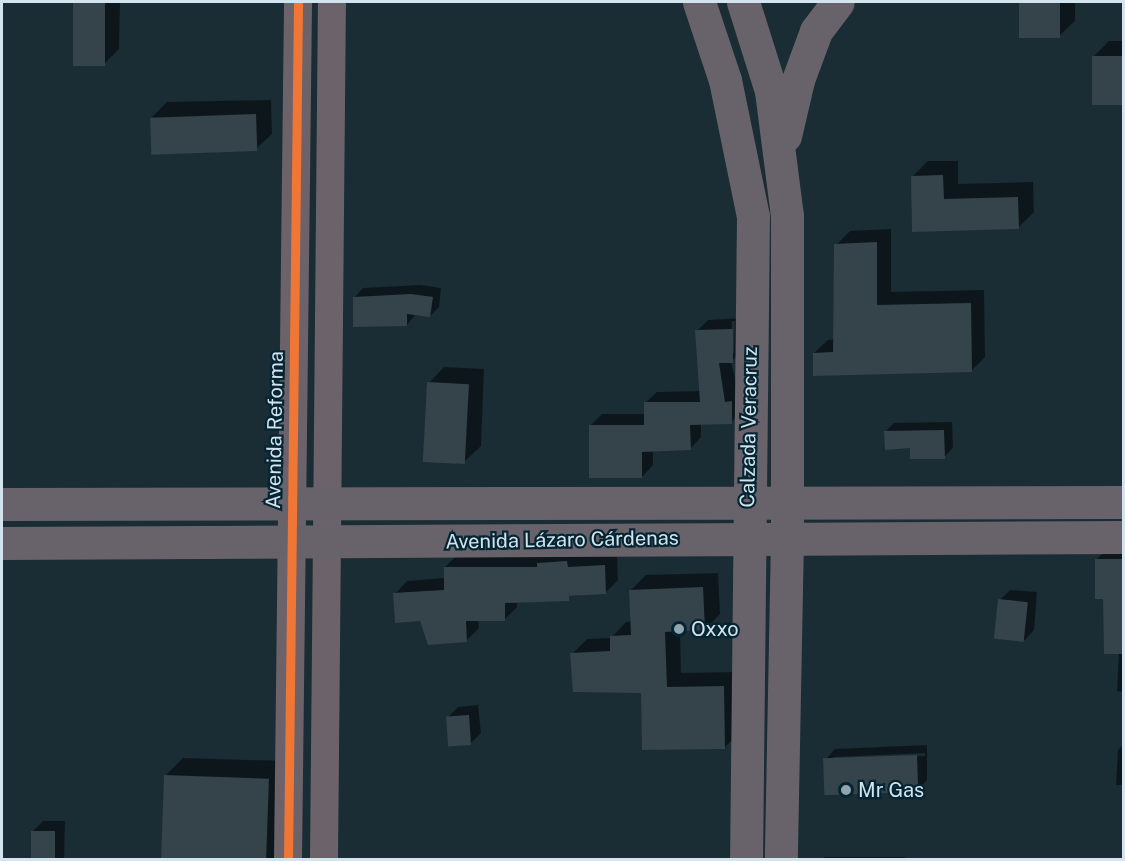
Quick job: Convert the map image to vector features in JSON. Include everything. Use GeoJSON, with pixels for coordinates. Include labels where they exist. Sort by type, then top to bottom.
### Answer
{"type":"FeatureCollection","features":[{"type":"Feature","properties":{"kind":"main road","name":"Calzada Veracruz"},"geometry":{"type":"LineString","coordinates":[[699,2],[725,80],[753,216],[748,503],[746,860]]}},
{"type":"Feature","properties":{"kind":"main road","name":"Calzada Veracruz"},"geometry":{"type":"LineString","coordinates":[[743,2],[771,91],[787,216],[786,503],[788,537],[781,860]]}},
{"type":"Feature","properties":{"kind":"main road"},"geometry":{"type":"LineString","coordinates":[[782,180],[786,120],[798,80],[816,31],[838,2]]}},
{"type":"Feature","properties":{"kind":"main road","name":"Avenida Lázaro Cárdenas"},"geometry":{"type":"LineString","coordinates":[[2,504],[1124,502]]}},
{"type":"Feature","properties":{"kind":"main road","name":"Avenida Lázaro Cárdenas"},"geometry":{"type":"LineString","coordinates":[[2,543],[327,543],[748,537],[1124,537]]}},
{"type":"Feature","properties":{"kind":"street","name":"Avenida Reforma"},"geometry":{"type":"LineString","coordinates":[[288,860],[297,2]]}},
{"type":"Feature","properties":{"kind":"street"},"geometry":{"type":"LineString","coordinates":[[324,860],[332,2]]}},
{"type":"Feature","properties":{"kind":"building"},"geometry":{"type":"Polygon","coordinates":[[[73,2],[105,2],[105,66],[73,66],[73,2]]]}},
{"type":"Feature","properties":{"kind":"building"},"geometry":{"type":"Polygon","coordinates":[[[1019,2],[1060,2],[1060,38],[1019,38],[1019,2]]]}},
{"type":"Feature","properties":{"kind":"building"},"geometry":{"type":"Polygon","coordinates":[[[1092,56],[1124,56],[1124,105],[1092,105],[1092,56]]]}},
{"type":"Feature","properties":{"kind":"building"},"geometry":{"type":"Polygon","coordinates":[[[256,114],[257,151],[151,155],[150,118],[256,114]]]}},
{"type":"Feature","properties":{"kind":"building"},"geometry":{"type":"Polygon","coordinates":[[[943,175],[944,199],[1018,197],[1019,229],[912,232],[911,176],[943,175]]]}},
{"type":"Feature","properties":{"kind":"building"},"geometry":{"type":"Polygon","coordinates":[[[877,242],[877,305],[971,303],[972,372],[813,376],[813,353],[833,352],[834,244],[877,242]]]}},
{"type":"Feature","properties":{"kind":"building"},"geometry":{"type":"Polygon","coordinates":[[[411,294],[433,297],[430,317],[407,314],[407,326],[353,327],[353,297],[411,294]]]}},
{"type":"Feature","properties":{"kind":"building"},"geometry":{"type":"Polygon","coordinates":[[[733,329],[733,363],[719,363],[725,402],[732,401],[732,424],[690,425],[691,450],[642,452],[642,478],[589,478],[589,425],[644,425],[644,402],[700,402],[695,330],[733,329]]]}},
{"type":"Feature","properties":{"kind":"building"},"geometry":{"type":"Polygon","coordinates":[[[427,382],[469,384],[465,464],[423,462],[427,382]]]}},
{"type":"Feature","properties":{"kind":"building"},"geometry":{"type":"Polygon","coordinates":[[[944,430],[945,459],[910,459],[910,448],[885,450],[884,431],[944,430]]]}},
{"type":"Feature","properties":{"kind":"building"},"geometry":{"type":"Polygon","coordinates":[[[1095,559],[1124,559],[1124,654],[1104,654],[1103,599],[1095,599],[1095,559]]]}},
{"type":"Feature","properties":{"kind":"building"},"geometry":{"type":"Polygon","coordinates":[[[567,561],[568,567],[605,565],[606,594],[569,596],[569,601],[505,603],[505,621],[466,621],[467,642],[428,645],[420,621],[395,623],[393,593],[444,590],[444,567],[537,567],[537,563],[567,561]]]}},
{"type":"Feature","properties":{"kind":"building"},"geometry":{"type":"Polygon","coordinates":[[[703,587],[705,630],[665,632],[667,687],[724,686],[725,749],[642,750],[641,693],[573,692],[570,653],[610,651],[610,636],[631,635],[629,590],[703,587]]]}},
{"type":"Feature","properties":{"kind":"building"},"geometry":{"type":"Polygon","coordinates":[[[998,599],[1028,602],[1024,642],[994,639],[998,599]]]}},
{"type":"Feature","properties":{"kind":"building"},"geometry":{"type":"Polygon","coordinates":[[[469,715],[471,745],[448,747],[446,717],[469,715]]]}},
{"type":"Feature","properties":{"kind":"building"},"geometry":{"type":"Polygon","coordinates":[[[917,755],[918,792],[824,795],[823,758],[917,755]]]}},
{"type":"Feature","properties":{"kind":"building"},"geometry":{"type":"Polygon","coordinates":[[[164,775],[269,779],[266,860],[161,860],[164,775]]]}},
{"type":"Feature","properties":{"kind":"building"},"geometry":{"type":"Polygon","coordinates":[[[31,831],[55,831],[55,860],[31,860],[31,831]]]}},
{"type":"Feature","properties":{"kind":"cycle path"},"geometry":{"type":"LineString","coordinates":[[288,860],[298,2]]}},
{"type":"Feature","properties":{"kind":"place","name":"Oxxo"},"geometry":{"type":"Point","coordinates":[679,629]}},
{"type":"Feature","properties":{"kind":"place","name":"Mr Gas"},"geometry":{"type":"Point","coordinates":[846,790]}}]}
